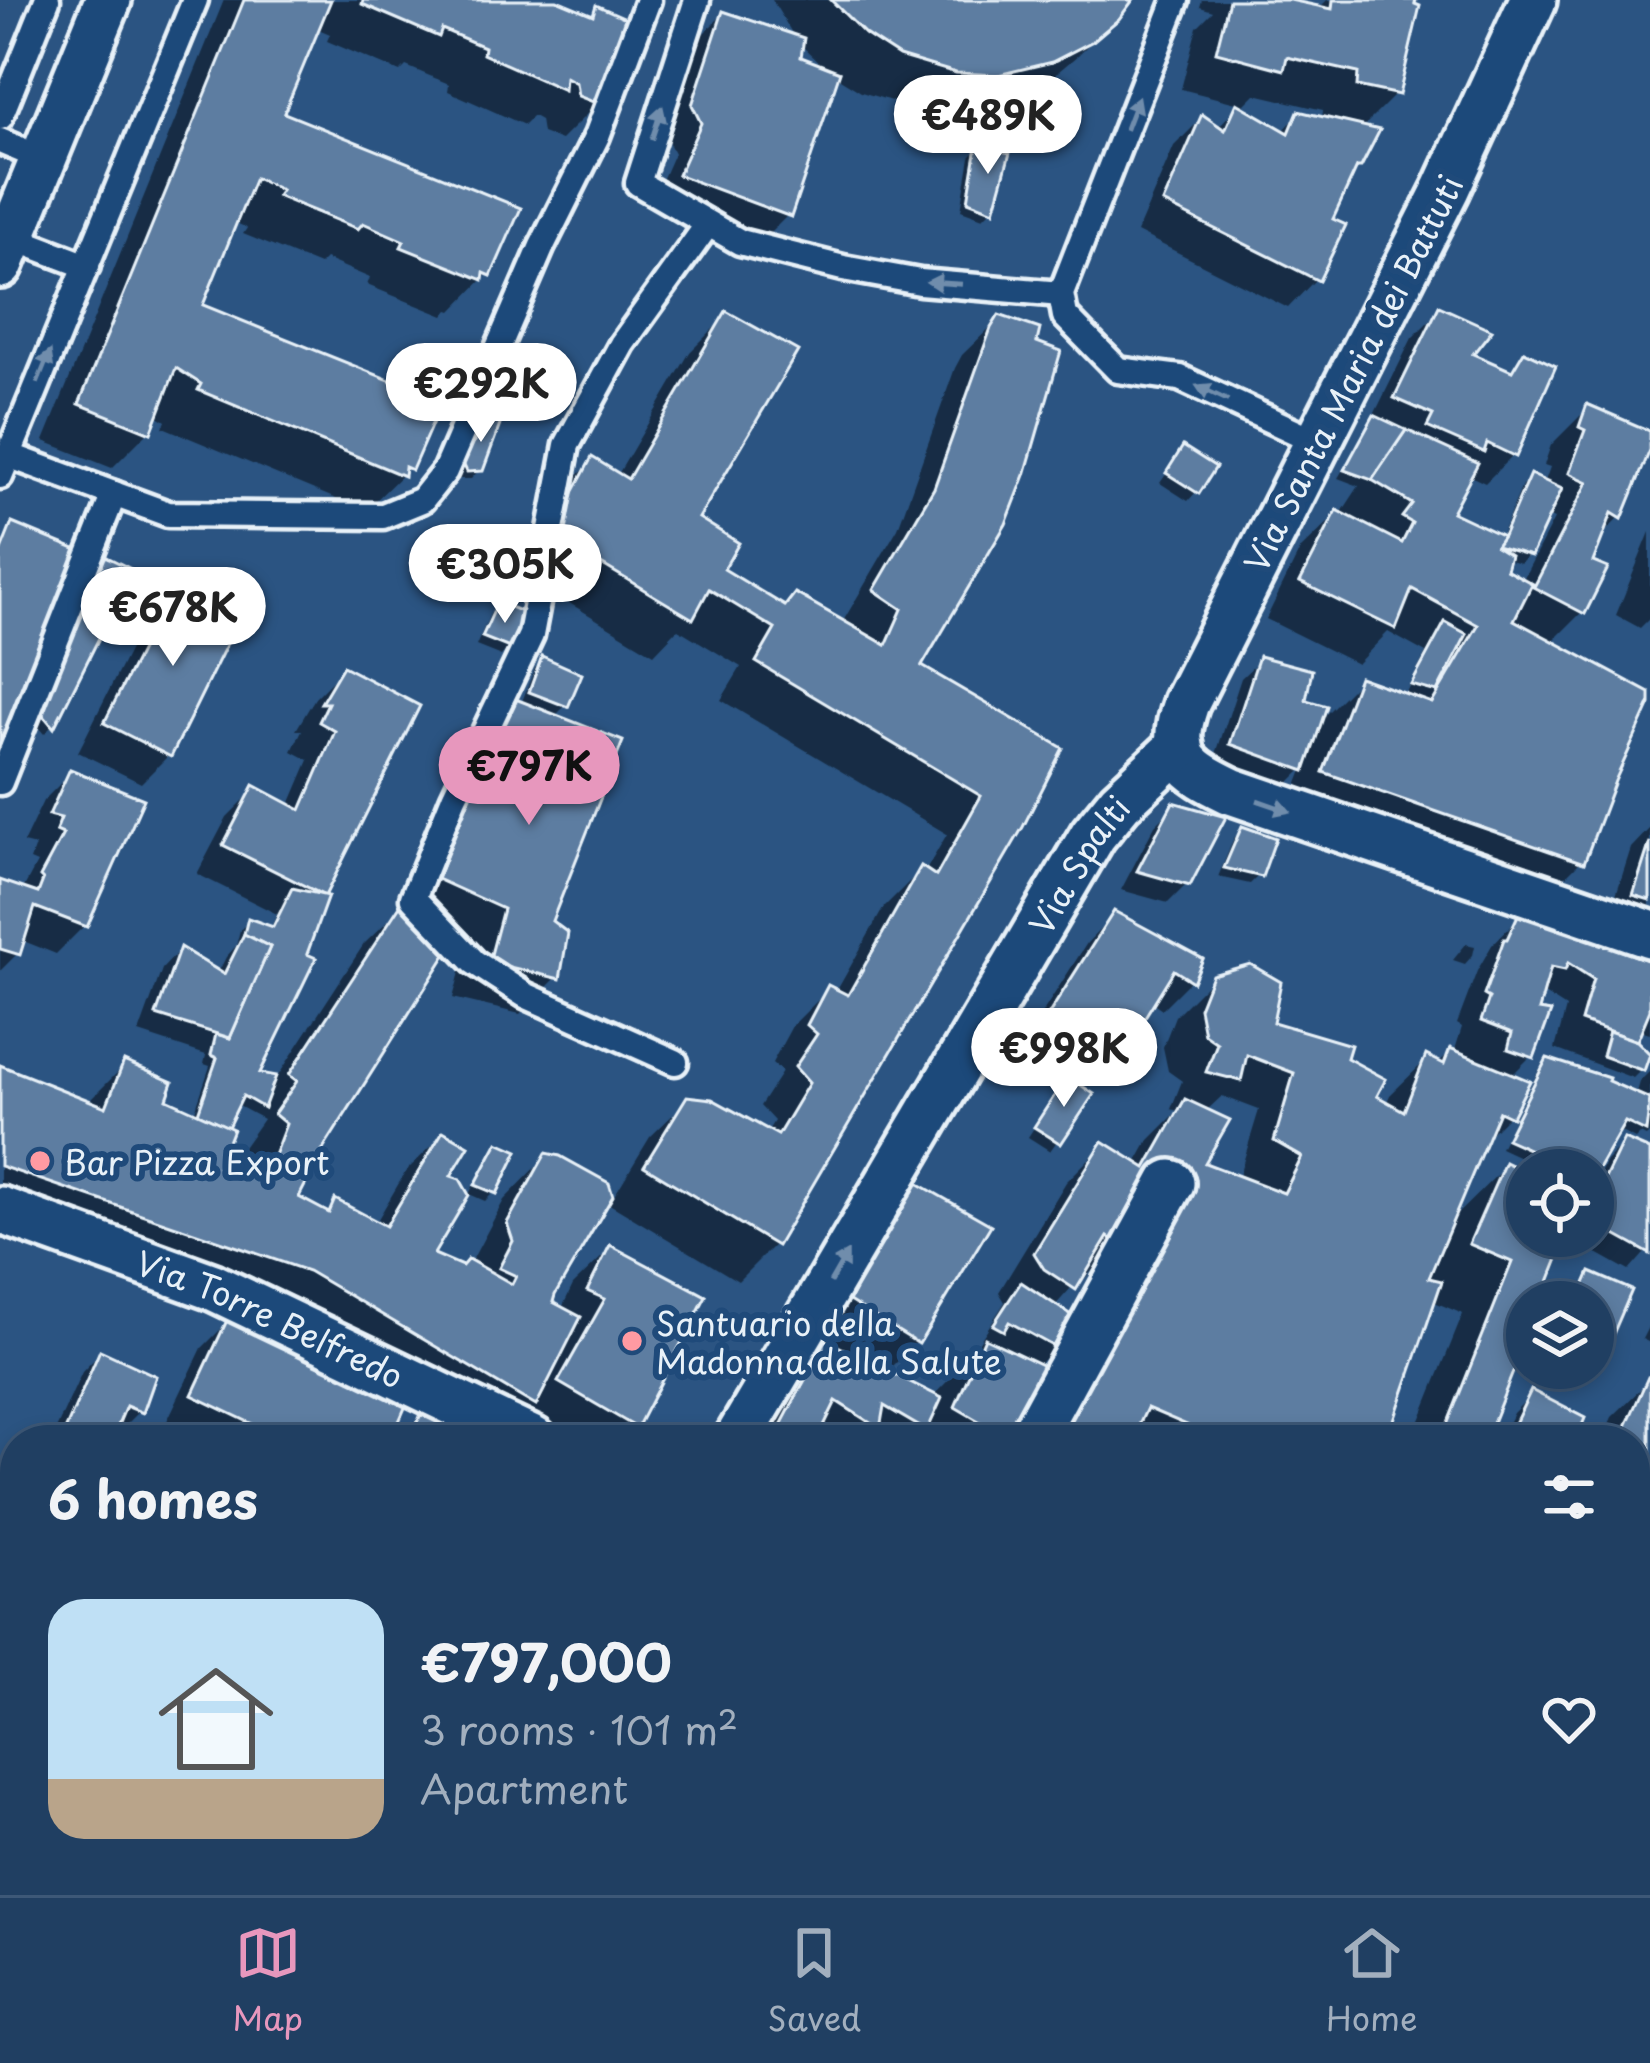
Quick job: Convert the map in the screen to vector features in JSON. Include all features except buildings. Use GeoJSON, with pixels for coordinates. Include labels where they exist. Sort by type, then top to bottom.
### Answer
{"type":"FeatureCollection","features":[{"type":"Feature","properties":{"kind":"street"},"geometry":{"type":"LineString","coordinates":[[6,251],[108,0]]}},
{"type":"Feature","properties":{"kind":"street","name":"Via Santa Maria dei Battuti"},"geometry":{"type":"LineString","coordinates":[[1180,746],[1179,726],[1186,704],[1446,189],[1533,0]]}},
{"type":"Feature","properties":{"kind":"street"},"geometry":{"type":"LineString","coordinates":[[1180,746],[1192,770],[1232,791],[1650,934]]}},
{"type":"Feature","properties":{"kind":"street","name":"Via Spalti"},"geometry":{"type":"LineString","coordinates":[[746,1425],[1093,835],[1120,802],[1180,746]]}},
{"type":"Feature","properties":{"kind":"street"},"geometry":{"type":"LineString","coordinates":[[1039,1425],[1171,1183]]}},
{"type":"Feature","properties":{"kind":"street","name":"Via Torre Belfredo"},"geometry":{"type":"LineString","coordinates":[[0,1210],[213,1287],[502,1425]]}},
{"type":"Feature","properties":{"kind":"lane"},"geometry":{"type":"LineString","coordinates":[[0,117],[47,0]]}},
{"type":"Feature","properties":{"kind":"lane"},"geometry":{"type":"LineString","coordinates":[[195,0],[4,465],[114,494],[168,514],[382,516],[422,500],[445,471],[542,246],[597,136],[648,0]]}},
{"type":"Feature","properties":{"kind":"lane"},"geometry":{"type":"LineString","coordinates":[[697,0],[638,183],[740,242],[920,282],[1061,294]]}},
{"type":"Feature","properties":{"kind":"lane"},"geometry":{"type":"LineString","coordinates":[[1176,0],[1061,294],[1065,316],[1118,370],[1180,378],[1318,442]]}},
{"type":"Feature","properties":{"kind":"lane"},"geometry":{"type":"LineString","coordinates":[[0,141],[43,159]]}},
{"type":"Feature","properties":{"kind":"lane"},"geometry":{"type":"LineString","coordinates":[[675,1062],[525,995],[474,962],[413,898],[454,797],[531,635],[567,445],[622,344],[708,224]]}},
{"type":"Feature","properties":{"kind":"lane"},"geometry":{"type":"LineString","coordinates":[[6,251],[87,266]]}},
{"type":"Feature","properties":{"kind":"lane"},"geometry":{"type":"LineString","coordinates":[[0,782],[114,494]]}},
{"type":"Feature","properties":{"kind":"place","name":"Bar Pizza Export"},"geometry":{"type":"Point","coordinates":[40,1161]}},
{"type":"Feature","properties":{"kind":"place","name":"Santuario della Madonna della Salute"},"geometry":{"type":"Point","coordinates":[632,1341]}}]}
